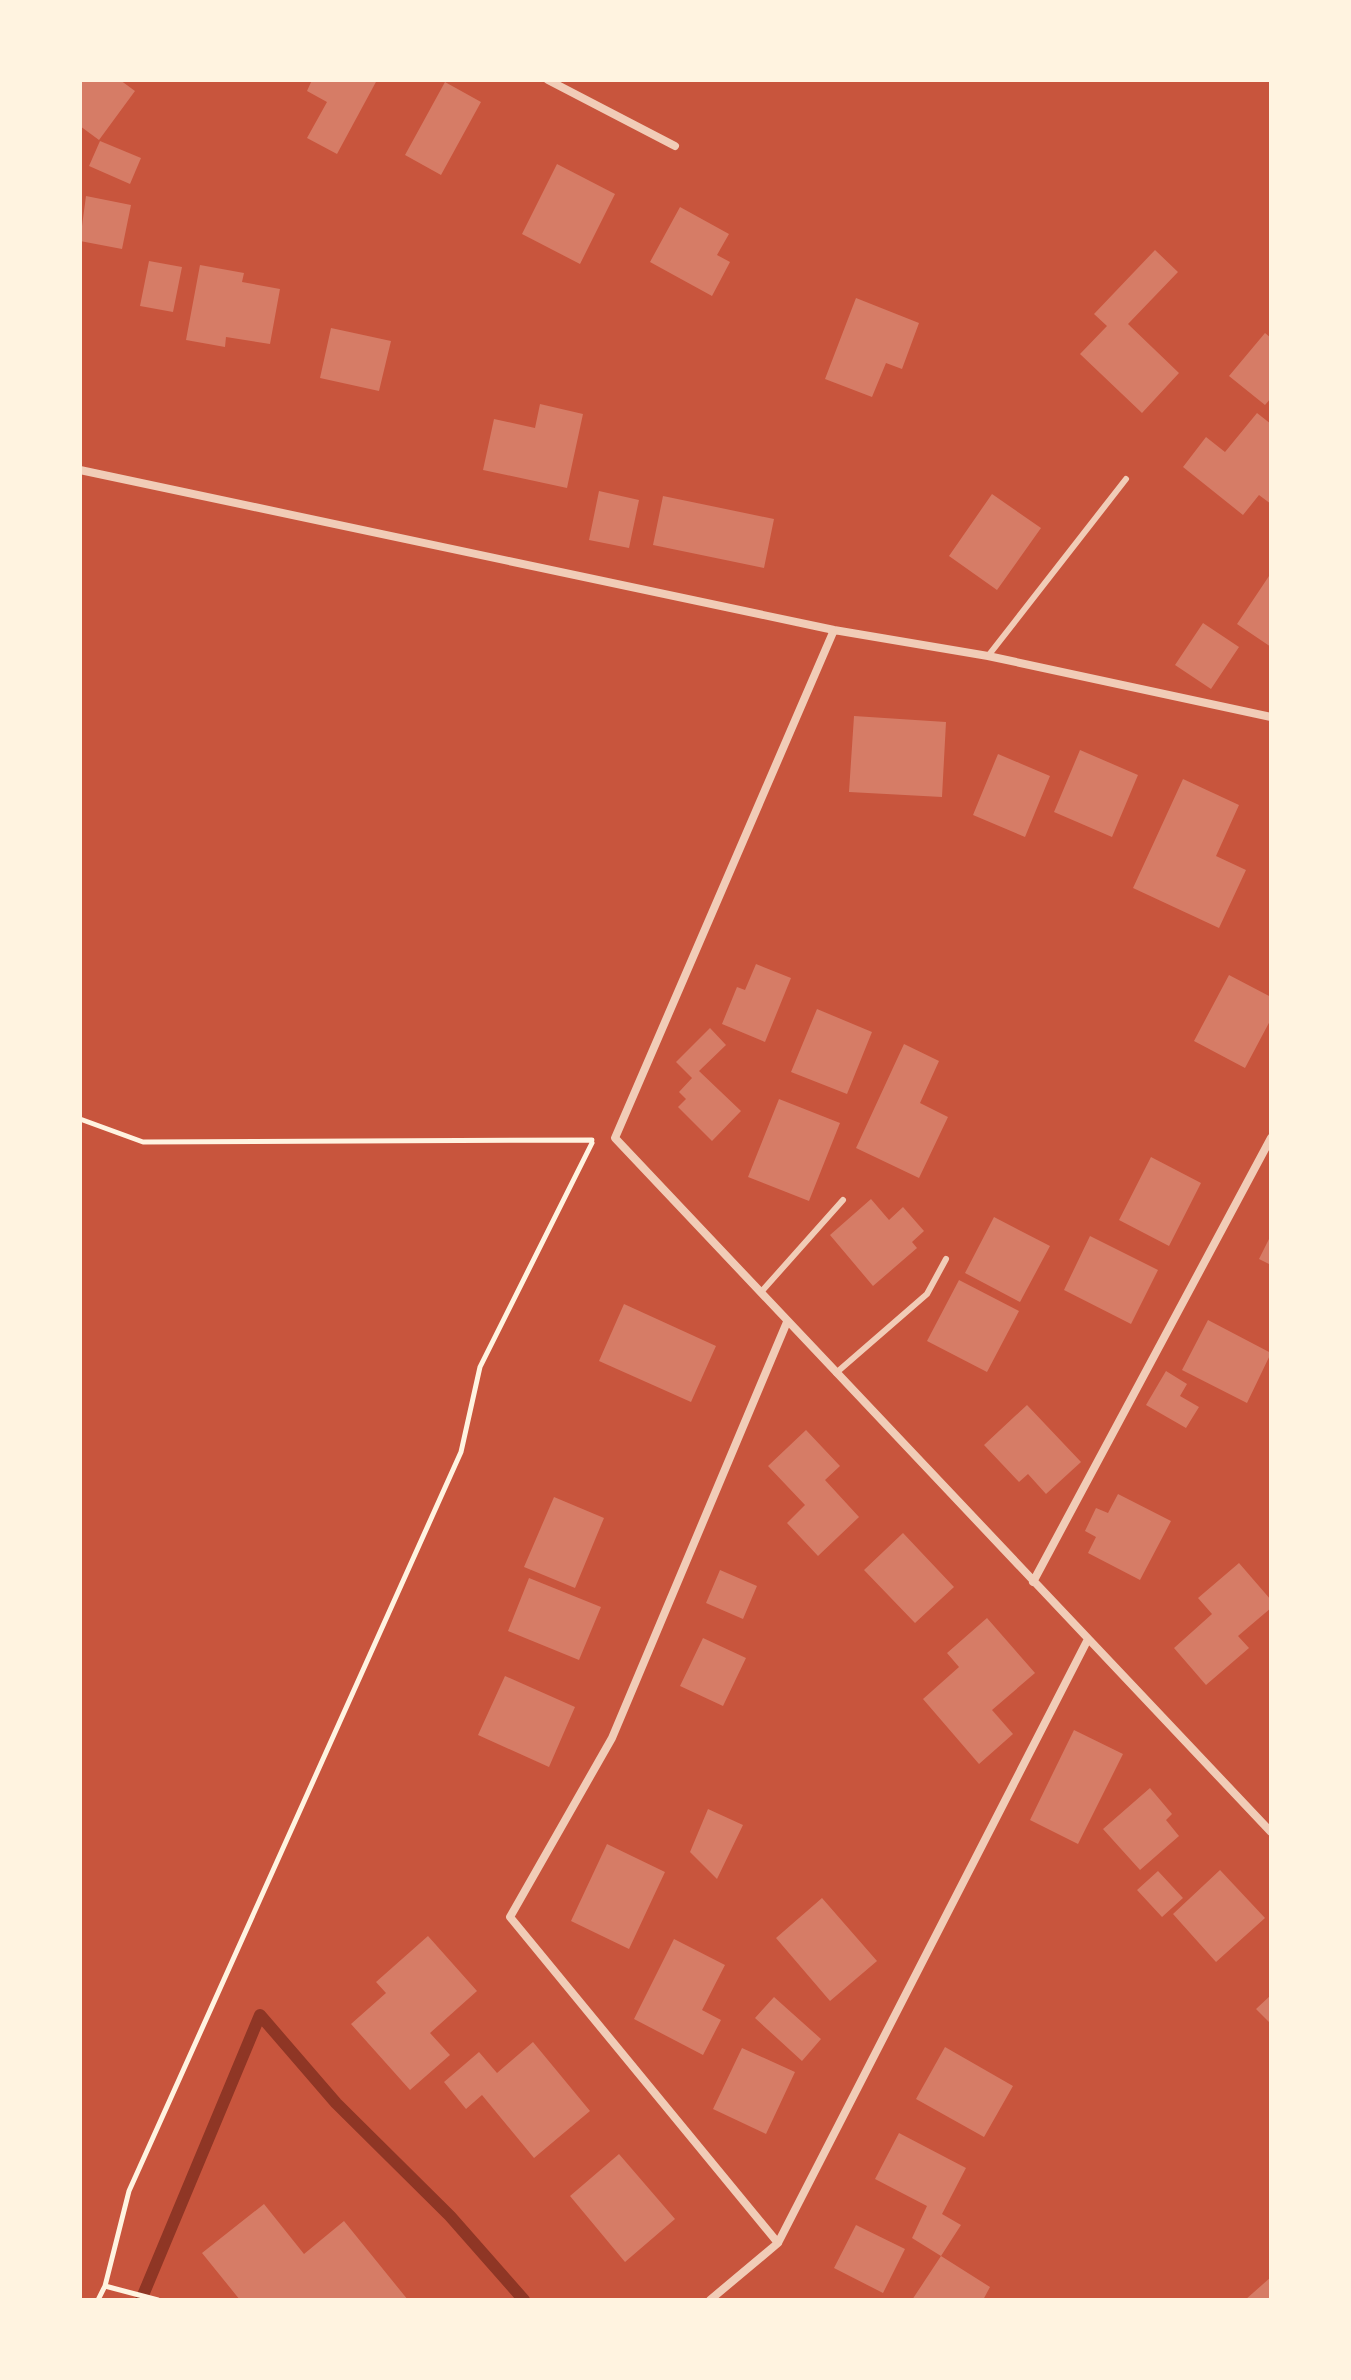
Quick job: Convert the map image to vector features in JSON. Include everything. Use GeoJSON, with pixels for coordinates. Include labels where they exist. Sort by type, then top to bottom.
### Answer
{"type":"FeatureCollection","features":[{"type":"Feature","properties":{"kind":"street"},"geometry":{"type":"LineString","coordinates":[[548,80],[675,146]]}},
{"type":"Feature","properties":{"kind":"street"},"geometry":{"type":"LineString","coordinates":[[80,470],[834,630],[988,656],[1271,717]]}},
{"type":"Feature","properties":{"kind":"street"},"geometry":{"type":"LineString","coordinates":[[834,630],[615,1138],[762,1291],[787,1322],[1087,1641],[1271,1831]]}},
{"type":"Feature","properties":{"kind":"street"},"geometry":{"type":"LineString","coordinates":[[1033,1582],[1271,1138]]}},
{"type":"Feature","properties":{"kind":"street"},"geometry":{"type":"LineString","coordinates":[[778,2243],[510,1917],[612,1738],[787,1322]]}},
{"type":"Feature","properties":{"kind":"street"},"geometry":{"type":"LineString","coordinates":[[710,2300],[778,2243],[1087,1641]]}},
{"type":"Feature","properties":{"kind":"lane"},"geometry":{"type":"LineString","coordinates":[[988,656],[1126,479]]}},
{"type":"Feature","properties":{"kind":"lane"},"geometry":{"type":"LineString","coordinates":[[762,1291],[843,1200]]}},
{"type":"Feature","properties":{"kind":"lane"},"geometry":{"type":"LineString","coordinates":[[836,1373],[927,1294],[946,1259]]}},
{"type":"Feature","properties":{"kind":"path"},"geometry":{"type":"LineString","coordinates":[[80,1119],[143,1142],[615,1138]]}},
{"type":"Feature","properties":{"kind":"path"},"geometry":{"type":"LineString","coordinates":[[98,2300],[105,2286],[129,2191],[461,1452],[480,1367],[593,1140]]}},
{"type":"Feature","properties":{"kind":"path"},"geometry":{"type":"LineString","coordinates":[[105,2286],[158,2300]]}},
{"type":"Feature","properties":{"kind":"building"},"geometry":{"type":"Polygon","coordinates":[[[80,80],[120,80],[135,91],[99,140],[80,126],[80,80]]]}},
{"type":"Feature","properties":{"kind":"building"},"geometry":{"type":"Polygon","coordinates":[[[312,80],[377,80],[337,154],[307,138],[327,102],[307,91],[312,80]]]}},
{"type":"Feature","properties":{"kind":"building"},"geometry":{"type":"Polygon","coordinates":[[[445,82],[481,102],[441,175],[405,155],[445,82]]]}},
{"type":"Feature","properties":{"kind":"building"},"geometry":{"type":"Polygon","coordinates":[[[100,141],[141,158],[130,184],[89,166],[100,141]]]}},
{"type":"Feature","properties":{"kind":"building"},"geometry":{"type":"Polygon","coordinates":[[[557,164],[615,194],[580,264],[522,234],[557,164]]]}},
{"type":"Feature","properties":{"kind":"building"},"geometry":{"type":"Polygon","coordinates":[[[86,196],[131,205],[122,249],[80,241],[86,196]]]}},
{"type":"Feature","properties":{"kind":"building"},"geometry":{"type":"Polygon","coordinates":[[[680,207],[729,234],[717,255],[730,262],[712,296],[650,262],[680,207]]]}},
{"type":"Feature","properties":{"kind":"building"},"geometry":{"type":"Polygon","coordinates":[[[1155,250],[1178,272],[1128,324],[1179,373],[1142,413],[1080,354],[1107,326],[1094,314],[1155,250]]]}},
{"type":"Feature","properties":{"kind":"building"},"geometry":{"type":"Polygon","coordinates":[[[149,261],[182,267],[173,312],[140,306],[149,261]]]}},
{"type":"Feature","properties":{"kind":"building"},"geometry":{"type":"Polygon","coordinates":[[[200,265],[244,273],[242,282],[280,289],[270,344],[226,337],[225,347],[186,340],[200,265]]]}},
{"type":"Feature","properties":{"kind":"building"},"geometry":{"type":"Polygon","coordinates":[[[856,298],[919,323],[902,369],[886,363],[872,397],[825,379],[856,298]]]}},
{"type":"Feature","properties":{"kind":"building"},"geometry":{"type":"Polygon","coordinates":[[[331,328],[391,341],[379,391],[320,378],[331,328]]]}},
{"type":"Feature","properties":{"kind":"building"},"geometry":{"type":"Polygon","coordinates":[[[1265,333],[1271,338],[1271,398],[1265,405],[1229,376],[1265,333]]]}},
{"type":"Feature","properties":{"kind":"building"},"geometry":{"type":"Polygon","coordinates":[[[540,404],[583,414],[567,488],[483,470],[494,419],[535,428],[540,404]]]}},
{"type":"Feature","properties":{"kind":"building"},"geometry":{"type":"Polygon","coordinates":[[[1257,413],[1271,424],[1271,504],[1259,495],[1243,515],[1183,467],[1206,437],[1225,452],[1257,413]]]}},
{"type":"Feature","properties":{"kind":"building"},"geometry":{"type":"Polygon","coordinates":[[[599,491],[639,500],[629,548],[589,540],[599,491]]]}},
{"type":"Feature","properties":{"kind":"building"},"geometry":{"type":"Polygon","coordinates":[[[992,494],[1041,528],[997,590],[949,556],[992,494]]]}},
{"type":"Feature","properties":{"kind":"building"},"geometry":{"type":"Polygon","coordinates":[[[663,496],[774,519],[764,568],[653,545],[663,496]]]}},
{"type":"Feature","properties":{"kind":"building"},"geometry":{"type":"Polygon","coordinates":[[[1271,573],[1271,647],[1237,624],[1271,573]]]}},
{"type":"Feature","properties":{"kind":"building"},"geometry":{"type":"Polygon","coordinates":[[[1203,623],[1239,647],[1211,689],[1175,665],[1203,623]]]}},
{"type":"Feature","properties":{"kind":"building"},"geometry":{"type":"Polygon","coordinates":[[[854,716],[946,722],[942,797],[849,792],[854,716]]]}},
{"type":"Feature","properties":{"kind":"building"},"geometry":{"type":"Polygon","coordinates":[[[1080,750],[1138,775],[1112,837],[1054,812],[1080,750]]]}},
{"type":"Feature","properties":{"kind":"building"},"geometry":{"type":"Polygon","coordinates":[[[998,754],[1050,776],[1025,837],[973,815],[998,754]]]}},
{"type":"Feature","properties":{"kind":"building"},"geometry":{"type":"Polygon","coordinates":[[[1183,779],[1239,805],[1216,856],[1246,870],[1219,928],[1133,888],[1183,779]]]}},
{"type":"Feature","properties":{"kind":"building"},"geometry":{"type":"Polygon","coordinates":[[[756,964],[791,978],[765,1042],[722,1024],[737,987],[745,990],[756,964]]]}},
{"type":"Feature","properties":{"kind":"building"},"geometry":{"type":"Polygon","coordinates":[[[1229,975],[1271,997],[1271,1019],[1245,1068],[1194,1041],[1229,975]]]}},
{"type":"Feature","properties":{"kind":"building"},"geometry":{"type":"Polygon","coordinates":[[[817,1009],[872,1032],[847,1094],[791,1072],[817,1009]]]}},
{"type":"Feature","properties":{"kind":"building"},"geometry":{"type":"Polygon","coordinates":[[[710,1028],[726,1045],[699,1071],[741,1111],[712,1141],[678,1107],[686,1099],[679,1092],[692,1078],[676,1062],[710,1028]]]}},
{"type":"Feature","properties":{"kind":"building"},"geometry":{"type":"Polygon","coordinates":[[[904,1044],[939,1061],[920,1103],[948,1117],[919,1178],[856,1148],[904,1044]]]}},
{"type":"Feature","properties":{"kind":"building"},"geometry":{"type":"Polygon","coordinates":[[[779,1099],[840,1123],[809,1201],[748,1177],[779,1099]]]}},
{"type":"Feature","properties":{"kind":"building"},"geometry":{"type":"Polygon","coordinates":[[[1151,1157],[1201,1183],[1169,1246],[1119,1220],[1151,1157]]]}},
{"type":"Feature","properties":{"kind":"building"},"geometry":{"type":"Polygon","coordinates":[[[871,1199],[889,1220],[903,1207],[924,1231],[912,1242],[917,1248],[873,1286],[830,1235],[871,1199]]]}},
{"type":"Feature","properties":{"kind":"building"},"geometry":{"type":"Polygon","coordinates":[[[994,1217],[1050,1246],[1020,1302],[965,1273],[994,1217]]]}},
{"type":"Feature","properties":{"kind":"building"},"geometry":{"type":"Polygon","coordinates":[[[1271,1235],[1271,1265],[1259,1259],[1271,1235]]]}},
{"type":"Feature","properties":{"kind":"building"},"geometry":{"type":"Polygon","coordinates":[[[1090,1236],[1158,1270],[1131,1324],[1064,1290],[1090,1236]]]}},
{"type":"Feature","properties":{"kind":"building"},"geometry":{"type":"Polygon","coordinates":[[[959,1280],[1019,1311],[987,1372],[927,1341],[959,1280]]]}},
{"type":"Feature","properties":{"kind":"building"},"geometry":{"type":"Polygon","coordinates":[[[624,1304],[716,1346],[691,1402],[599,1361],[624,1304]]]}},
{"type":"Feature","properties":{"kind":"building"},"geometry":{"type":"Polygon","coordinates":[[[1208,1320],[1271,1353],[1247,1403],[1182,1370],[1208,1320]]]}},
{"type":"Feature","properties":{"kind":"building"},"geometry":{"type":"Polygon","coordinates":[[[1166,1371],[1187,1384],[1180,1396],[1199,1407],[1186,1428],[1146,1405],[1166,1371]]]}},
{"type":"Feature","properties":{"kind":"building"},"geometry":{"type":"Polygon","coordinates":[[[1027,1405],[1081,1462],[1046,1494],[1028,1474],[1019,1482],[984,1445],[1027,1405]]]}},
{"type":"Feature","properties":{"kind":"building"},"geometry":{"type":"Polygon","coordinates":[[[806,1430],[840,1466],[825,1480],[859,1517],[818,1556],[787,1523],[805,1505],[768,1466],[806,1430]]]}},
{"type":"Feature","properties":{"kind":"building"},"geometry":{"type":"Polygon","coordinates":[[[1118,1494],[1171,1521],[1140,1580],[1088,1553],[1096,1537],[1085,1531],[1096,1508],[1108,1513],[1118,1494]]]}},
{"type":"Feature","properties":{"kind":"building"},"geometry":{"type":"Polygon","coordinates":[[[554,1497],[604,1518],[575,1588],[524,1567],[554,1497]]]}},
{"type":"Feature","properties":{"kind":"building"},"geometry":{"type":"Polygon","coordinates":[[[903,1533],[954,1587],[915,1623],[864,1570],[903,1533]]]}},
{"type":"Feature","properties":{"kind":"building"},"geometry":{"type":"Polygon","coordinates":[[[1239,1563],[1271,1600],[1271,1608],[1238,1636],[1249,1648],[1206,1685],[1174,1648],[1212,1614],[1198,1598],[1239,1563]]]}},
{"type":"Feature","properties":{"kind":"building"},"geometry":{"type":"Polygon","coordinates":[[[720,1570],[757,1586],[743,1619],[706,1603],[720,1570]]]}},
{"type":"Feature","properties":{"kind":"building"},"geometry":{"type":"Polygon","coordinates":[[[529,1578],[601,1607],[579,1660],[508,1631],[529,1578]]]}},
{"type":"Feature","properties":{"kind":"building"},"geometry":{"type":"Polygon","coordinates":[[[987,1618],[1035,1673],[992,1710],[1013,1734],[979,1764],[923,1699],[959,1667],[947,1653],[987,1618]]]}},
{"type":"Feature","properties":{"kind":"building"},"geometry":{"type":"Polygon","coordinates":[[[703,1638],[746,1658],[723,1706],[680,1686],[703,1638]]]}},
{"type":"Feature","properties":{"kind":"building"},"geometry":{"type":"Polygon","coordinates":[[[505,1676],[575,1707],[549,1767],[478,1735],[505,1676]]]}},
{"type":"Feature","properties":{"kind":"building"},"geometry":{"type":"Polygon","coordinates":[[[1074,1730],[1123,1754],[1078,1844],[1030,1820],[1074,1730]]]}},
{"type":"Feature","properties":{"kind":"building"},"geometry":{"type":"Polygon","coordinates":[[[1150,1788],[1172,1814],[1166,1820],[1179,1836],[1140,1870],[1103,1829],[1150,1788]]]}},
{"type":"Feature","properties":{"kind":"building"},"geometry":{"type":"Polygon","coordinates":[[[708,1809],[743,1825],[717,1879],[690,1852],[708,1809]]]}},
{"type":"Feature","properties":{"kind":"building"},"geometry":{"type":"Polygon","coordinates":[[[607,1844],[665,1872],[629,1949],[571,1921],[607,1844]]]}},
{"type":"Feature","properties":{"kind":"building"},"geometry":{"type":"Polygon","coordinates":[[[1220,1870],[1265,1918],[1216,1962],[1173,1914],[1220,1870]]]}},
{"type":"Feature","properties":{"kind":"building"},"geometry":{"type":"Polygon","coordinates":[[[1158,1871],[1183,1898],[1162,1917],[1137,1890],[1158,1871]]]}},
{"type":"Feature","properties":{"kind":"building"},"geometry":{"type":"Polygon","coordinates":[[[822,1898],[877,1961],[830,2001],[776,1938],[822,1898]]]}},
{"type":"Feature","properties":{"kind":"building"},"geometry":{"type":"Polygon","coordinates":[[[428,1936],[477,1991],[430,2033],[450,2055],[410,2090],[351,2024],[386,1993],[376,1982],[428,1936]]]}},
{"type":"Feature","properties":{"kind":"building"},"geometry":{"type":"Polygon","coordinates":[[[674,1939],[725,1965],[702,2010],[721,2020],[703,2055],[634,2019],[674,1939]]]}},
{"type":"Feature","properties":{"kind":"building"},"geometry":{"type":"Polygon","coordinates":[[[1271,1995],[1271,2024],[1256,2009],[1271,1995]]]}},
{"type":"Feature","properties":{"kind":"building"},"geometry":{"type":"Polygon","coordinates":[[[774,1997],[821,2039],[802,2061],[755,2018],[774,1997]]]}},
{"type":"Feature","properties":{"kind":"building"},"geometry":{"type":"Polygon","coordinates":[[[533,2042],[590,2111],[534,2158],[482,2095],[466,2109],[444,2082],[479,2052],[497,2073],[533,2042]]]}},
{"type":"Feature","properties":{"kind":"building"},"geometry":{"type":"Polygon","coordinates":[[[945,2047],[1013,2086],[984,2137],[916,2099],[945,2047]]]}},
{"type":"Feature","properties":{"kind":"building"},"geometry":{"type":"Polygon","coordinates":[[[742,2048],[795,2072],[766,2134],[713,2109],[742,2048]]]}},
{"type":"Feature","properties":{"kind":"building"},"geometry":{"type":"Polygon","coordinates":[[[899,2133],[966,2168],[942,2214],[961,2225],[941,2256],[912,2238],[927,2206],[875,2179],[899,2133]]]}},
{"type":"Feature","properties":{"kind":"building"},"geometry":{"type":"Polygon","coordinates":[[[619,2154],[675,2219],[625,2262],[570,2196],[619,2154]]]}},
{"type":"Feature","properties":{"kind":"building"},"geometry":{"type":"Polygon","coordinates":[[[264,2204],[304,2254],[344,2221],[408,2300],[240,2300],[202,2253],[264,2204]]]}},
{"type":"Feature","properties":{"kind":"building"},"geometry":{"type":"Polygon","coordinates":[[[856,2225],[905,2249],[883,2293],[834,2268],[856,2225]]]}},
{"type":"Feature","properties":{"kind":"building"},"geometry":{"type":"Polygon","coordinates":[[[941,2256],[990,2287],[983,2300],[912,2300],[941,2256]]]}},
{"type":"Feature","properties":{"kind":"building"},"geometry":{"type":"Polygon","coordinates":[[[1271,2277],[1271,2300],[1245,2300],[1271,2277]]]}},
{"type":"Feature","properties":{"kind":"waterway"},"geometry":{"type":"LineString","coordinates":[[141,2300],[260,2015],[336,2103],[450,2216],[524,2300]]}}]}
